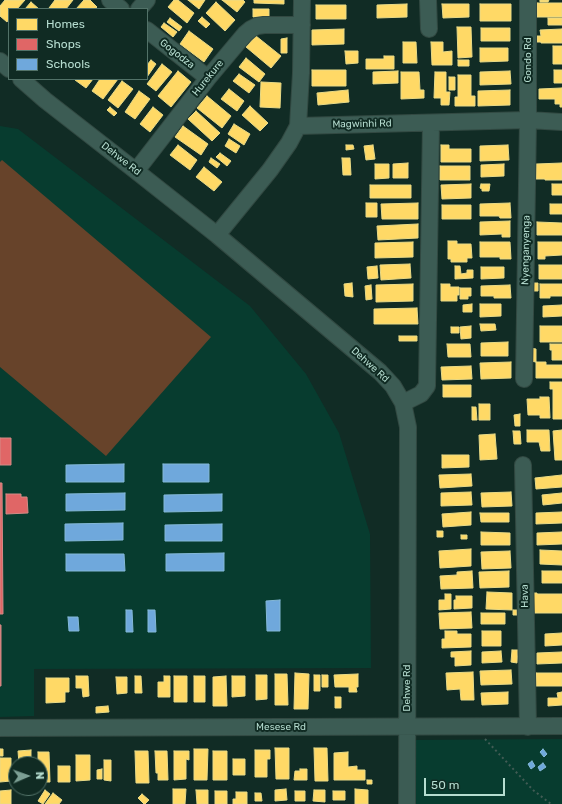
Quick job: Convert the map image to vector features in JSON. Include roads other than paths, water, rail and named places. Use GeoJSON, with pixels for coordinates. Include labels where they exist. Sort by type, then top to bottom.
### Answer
{"type":"FeatureCollection","features":[{"type":"Feature","properties":{"kind":"street"},"geometry":{"type":"LineString","coordinates":[[110,0],[120,8]]}},
{"type":"Feature","properties":{"kind":"street"},"geometry":{"type":"LineString","coordinates":[[140,8],[147,0]]}},
{"type":"Feature","properties":{"kind":"street"},"geometry":{"type":"LineString","coordinates":[[217,235],[270,170],[289,143],[298,126],[301,73],[302,0]]}},
{"type":"Feature","properties":{"kind":"street"},"geometry":{"type":"LineString","coordinates":[[428,0],[429,29]]}},
{"type":"Feature","properties":{"kind":"street","name":"Gondo Rd"},"geometry":{"type":"LineString","coordinates":[[528,0],[528,120]]}},
{"type":"Feature","properties":{"kind":"street","name":"Hurekure"},"geometry":{"type":"LineString","coordinates":[[136,170],[208,78],[245,34],[257,26],[302,25]]}},
{"type":"Feature","properties":{"kind":"street","name":"Gogodza"},"geometry":{"type":"LineString","coordinates":[[148,31],[208,78]]}},
{"type":"Feature","properties":{"kind":"street"},"geometry":{"type":"LineString","coordinates":[[0,61],[8,68]]}},
{"type":"Feature","properties":{"kind":"street","name":"Dehwe Rd"},"geometry":{"type":"LineString","coordinates":[[22,80],[45,100],[217,235],[380,372],[393,386],[403,403],[408,427],[407,804]]}},
{"type":"Feature","properties":{"kind":"street","name":"Magwinhi Rd"},"geometry":{"type":"LineString","coordinates":[[298,126],[528,120],[562,122]]}},
{"type":"Feature","properties":{"kind":"street","name":"Nyenganyenga"},"geometry":{"type":"LineString","coordinates":[[524,379],[528,120]]}},
{"type":"Feature","properties":{"kind":"street"},"geometry":{"type":"LineString","coordinates":[[403,403],[421,394],[427,386],[432,123]]}},
{"type":"Feature","properties":{"kind":"street","name":"Hava"},"geometry":{"type":"LineString","coordinates":[[523,465],[528,727]]}},
{"type":"Feature","properties":{"kind":"street","name":"Mesese Rd"},"geometry":{"type":"LineString","coordinates":[[0,728],[562,726]]}}]}
